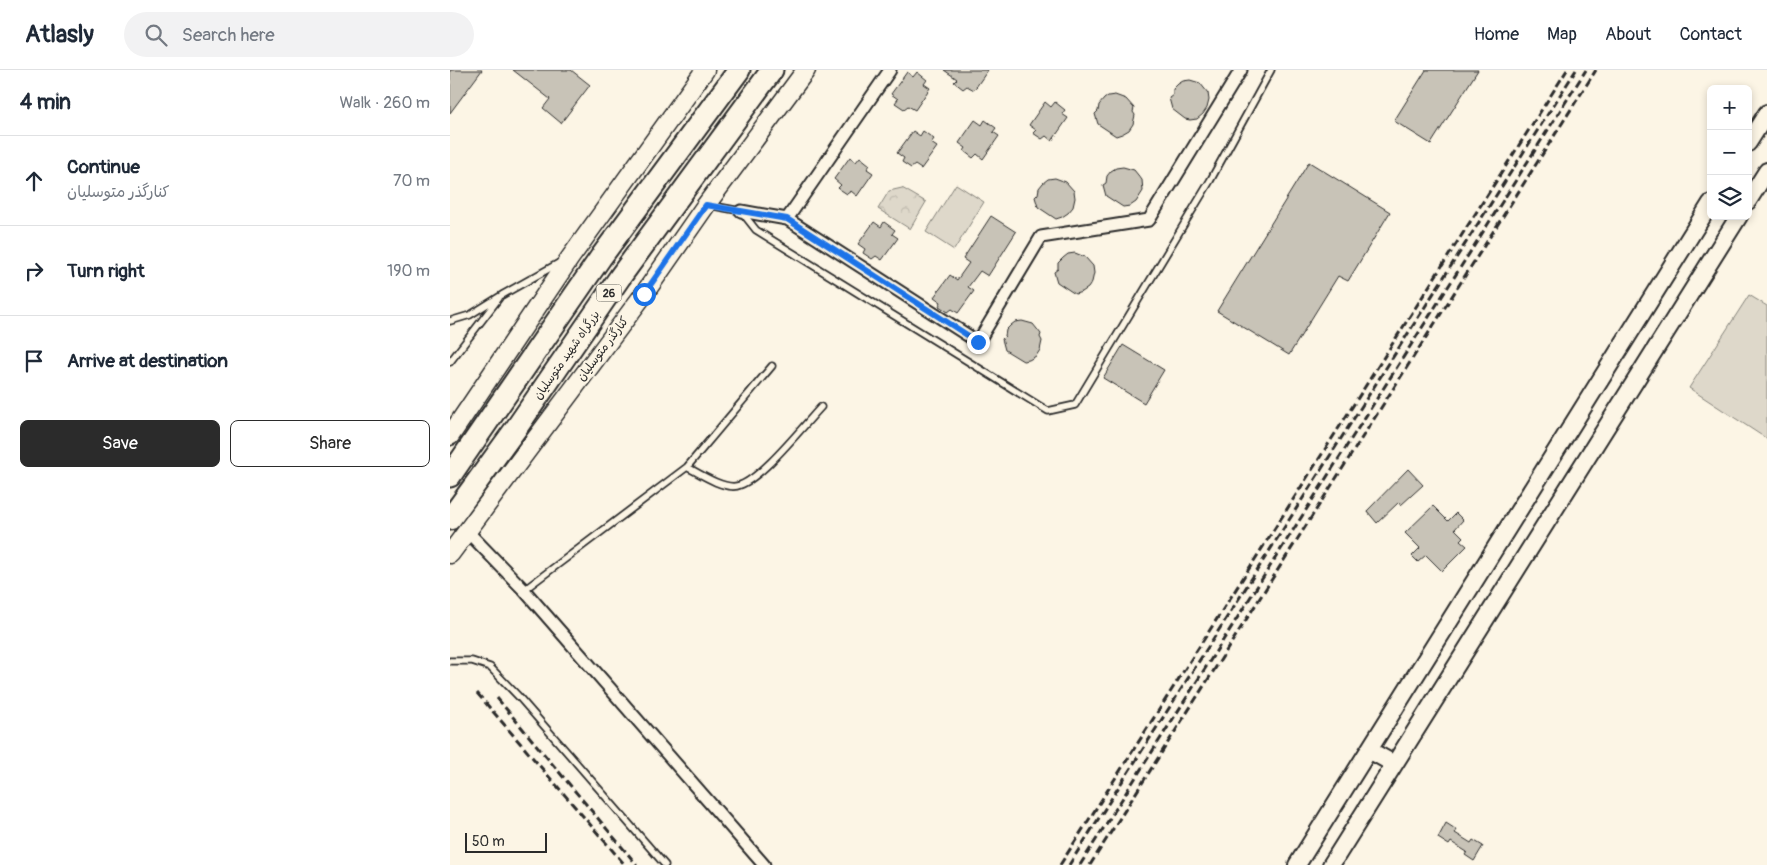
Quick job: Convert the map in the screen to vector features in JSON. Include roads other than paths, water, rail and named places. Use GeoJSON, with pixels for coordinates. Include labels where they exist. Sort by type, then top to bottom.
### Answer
{"type":"FeatureCollection","features":[{"type":"Feature","properties":{"kind":"highway"},"geometry":{"type":"LineString","coordinates":[[450,476],[601,257],[739,70]]}},
{"type":"Feature","properties":{"kind":"highway","name":"بزرگراه شهید متوسلیان"},"geometry":{"type":"LineString","coordinates":[[458,525],[517,427],[620,277],[772,70]]}},
{"type":"Feature","properties":{"kind":"highway"},"geometry":{"type":"LineString","coordinates":[[725,134],[787,70]]}},
{"type":"Feature","properties":{"kind":"main road"},"geometry":{"type":"LineString","coordinates":[[450,436],[570,258],[705,70]]}},
{"type":"Feature","properties":{"kind":"main road","name":"کنارگذر متوسلیان"},"geometry":{"type":"LineString","coordinates":[[450,554],[458,525],[644,294],[706,205],[806,70]]}},
{"type":"Feature","properties":{"kind":"street"},"geometry":{"type":"LineString","coordinates":[[787,219],[890,70]]}},
{"type":"Feature","properties":{"kind":"street"},"geometry":{"type":"LineString","coordinates":[[741,211],[787,219],[978,342],[1041,237],[1149,220],[1241,70]]}},
{"type":"Feature","properties":{"kind":"street"},"geometry":{"type":"LineString","coordinates":[[1752,137],[1767,113]]}},
{"type":"Feature","properties":{"kind":"street"},"geometry":{"type":"LineString","coordinates":[[1752,195],[1767,171]]}},
{"type":"Feature","properties":{"kind":"street"},"geometry":{"type":"LineString","coordinates":[[1297,865],[1369,750],[1715,220]]}},
{"type":"Feature","properties":{"kind":"street"},"geometry":{"type":"LineString","coordinates":[[1330,865],[1394,764],[1716,220]]}},
{"type":"Feature","properties":{"kind":"street"},"geometry":{"type":"LineString","coordinates":[[458,525],[524,590],[764,865]]}},
{"type":"Feature","properties":{"kind":"street"},"geometry":{"type":"LineString","coordinates":[[1369,750],[1394,764]]}},
{"type":"Feature","properties":{"kind":"lane"},"geometry":{"type":"LineString","coordinates":[[706,205],[741,211],[756,230],[1048,412],[1075,405],[1210,181],[1271,70]]}},
{"type":"Feature","properties":{"kind":"lane"},"geometry":{"type":"LineString","coordinates":[[450,321],[470,315],[502,295],[570,258]]}},
{"type":"Feature","properties":{"kind":"lane"},"geometry":{"type":"LineString","coordinates":[[450,362],[502,295]]}},
{"type":"Feature","properties":{"kind":"lane"},"geometry":{"type":"LineString","coordinates":[[524,590],[687,467],[772,366]]}},
{"type":"Feature","properties":{"kind":"lane"},"geometry":{"type":"LineString","coordinates":[[687,467],[711,480],[726,485],[736,486],[746,483],[760,472],[821,407]]}},
{"type":"Feature","properties":{"kind":"lane"},"geometry":{"type":"LineString","coordinates":[[450,661],[472,661],[490,667],[519,697],[665,865]]}},
{"type":"Feature","properties":{"kind":"railway"},"geometry":{"type":"LineString","coordinates":[[1060,865],[1567,70]]}},
{"type":"Feature","properties":{"kind":"railway"},"geometry":{"type":"LineString","coordinates":[[1069,865],[1576,70]]}},
{"type":"Feature","properties":{"kind":"railway"},"geometry":{"type":"LineString","coordinates":[[1080,865],[1586,70]]}},
{"type":"Feature","properties":{"kind":"railway"},"geometry":{"type":"LineString","coordinates":[[1090,865],[1596,70]]}},
{"type":"Feature","properties":{"kind":"railway"},"geometry":{"type":"LineString","coordinates":[[477,693],[625,865]]}},
{"type":"Feature","properties":{"kind":"railway"},"geometry":{"type":"LineString","coordinates":[[497,698],[637,865]]}}]}
